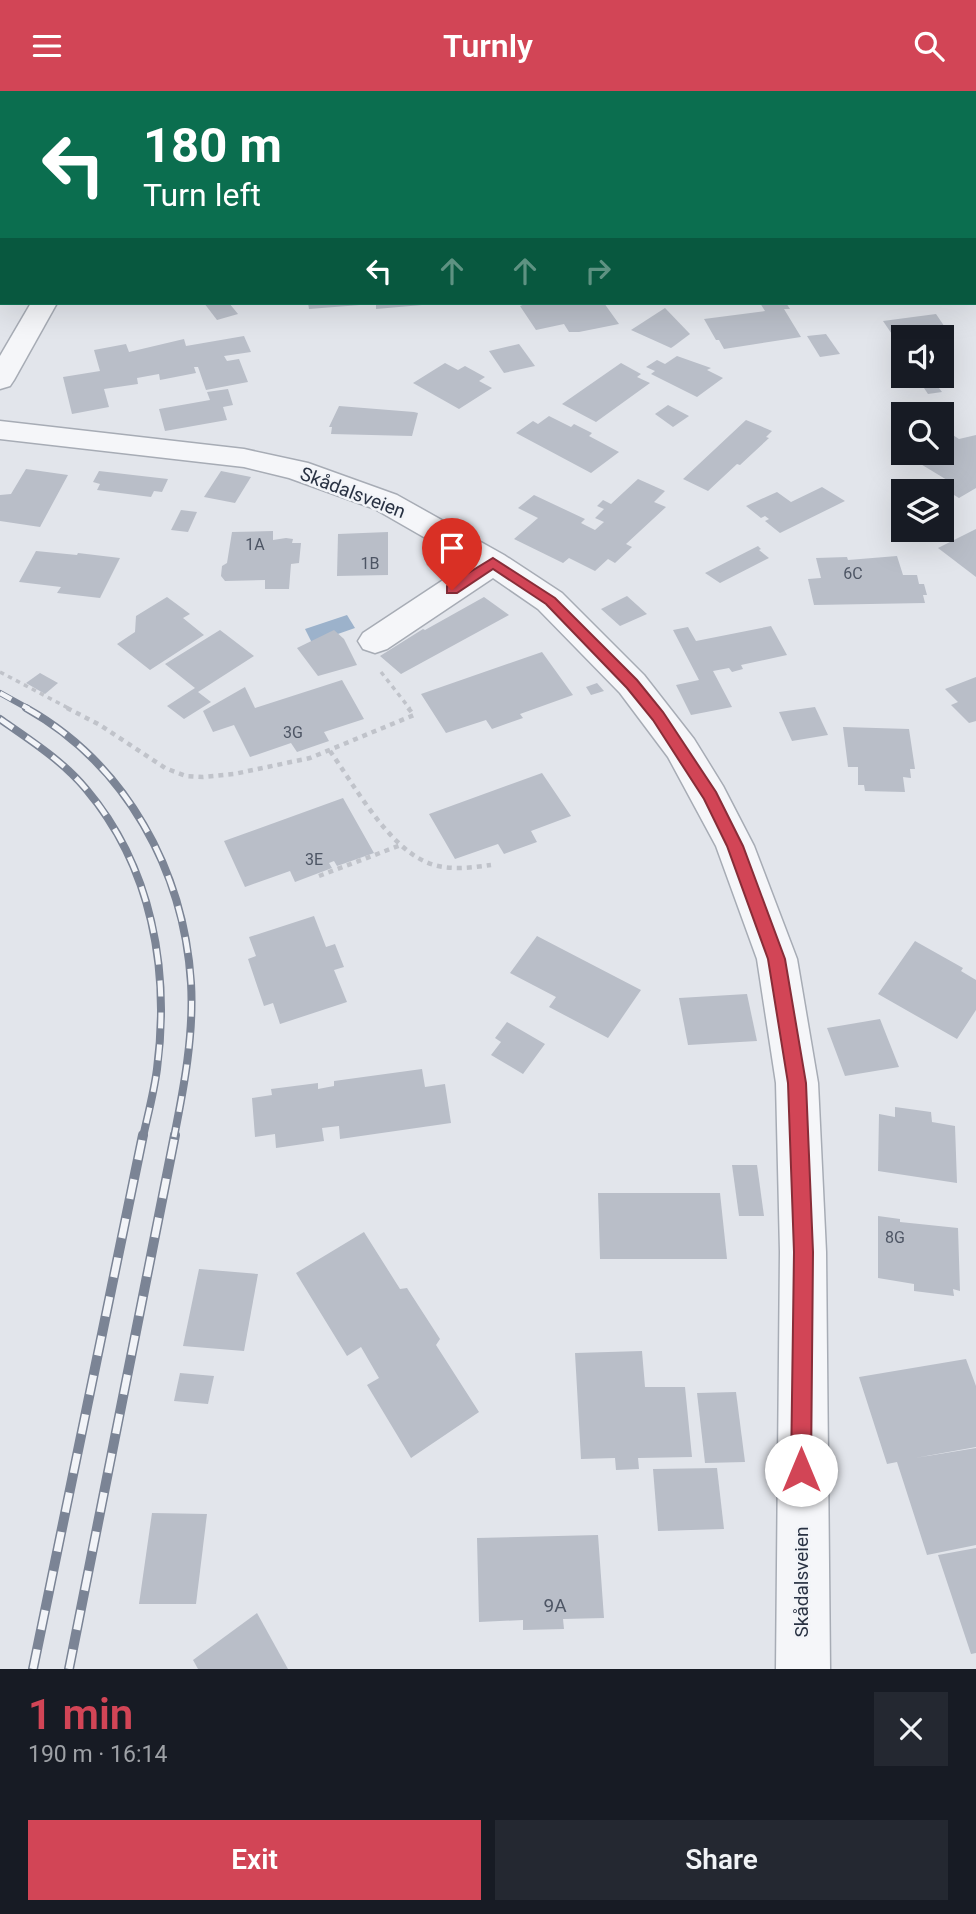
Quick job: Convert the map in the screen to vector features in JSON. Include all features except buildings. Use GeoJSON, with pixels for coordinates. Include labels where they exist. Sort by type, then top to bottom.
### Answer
{"type":"FeatureCollection","features":[{"type":"Feature","properties":{"kind":"street"},"geometry":{"type":"LineString","coordinates":[[0,380],[43,305]]}},
{"type":"Feature","properties":{"kind":"street","name":"Skådalsveien"},"geometry":{"type":"LineString","coordinates":[[0,431],[244,458],[297,470],[386,502],[493,563],[551,601],[632,684],[658,716],[710,796],[735,846],[777,959],[800,1110],[803,1252],[803,1669]]}},
{"type":"Feature","properties":{"kind":"street"},"geometry":{"type":"LineString","coordinates":[[375,641],[493,563]]}},
{"type":"Feature","properties":{"kind":"path"},"geometry":{"type":"LineString","coordinates":[[0,672],[111,732],[164,768],[186,776],[203,777],[234,774],[330,751],[414,715],[366,653],[375,641]]}},
{"type":"Feature","properties":{"kind":"path"},"geometry":{"type":"LineString","coordinates":[[330,751],[401,845],[424,861],[446,867],[491,865]]}},
{"type":"Feature","properties":{"kind":"path"},"geometry":{"type":"LineString","coordinates":[[319,876],[401,845]]}},
{"type":"Feature","properties":{"kind":"water"},"geometry":{"type":"Polygon","coordinates":[[[347,615],[355,628],[312,643],[305,629],[347,615]]]}},
{"type":"Feature","properties":{"kind":"railway"},"geometry":{"type":"LineString","coordinates":[[0,693],[29,709]]}},
{"type":"Feature","properties":{"kind":"railway"},"geometry":{"type":"LineString","coordinates":[[26,708],[62,731],[93,759],[120,790],[143,825],[162,862],[176,901],[186,941],[192,1002],[187,1060],[174,1137]]}},
{"type":"Feature","properties":{"kind":"railway"},"geometry":{"type":"LineString","coordinates":[[0,719],[57,760],[86,789],[109,819],[141,886],[158,957],[161,994],[157,1069],[143,1137]]}},
{"type":"Feature","properties":{"kind":"railway"},"geometry":{"type":"LineString","coordinates":[[33,1669],[143,1135]]}},
{"type":"Feature","properties":{"kind":"railway"},"geometry":{"type":"LineString","coordinates":[[69,1669],[175,1135]]}},
{"type":"Feature","properties":{"kind":"route"},"geometry":{"type":"LineString","coordinates":[[452,590],[493,563],[551,601],[632,684],[658,716],[710,796],[735,846],[777,959],[800,1110],[803,1252],[801,1470]]}}]}
